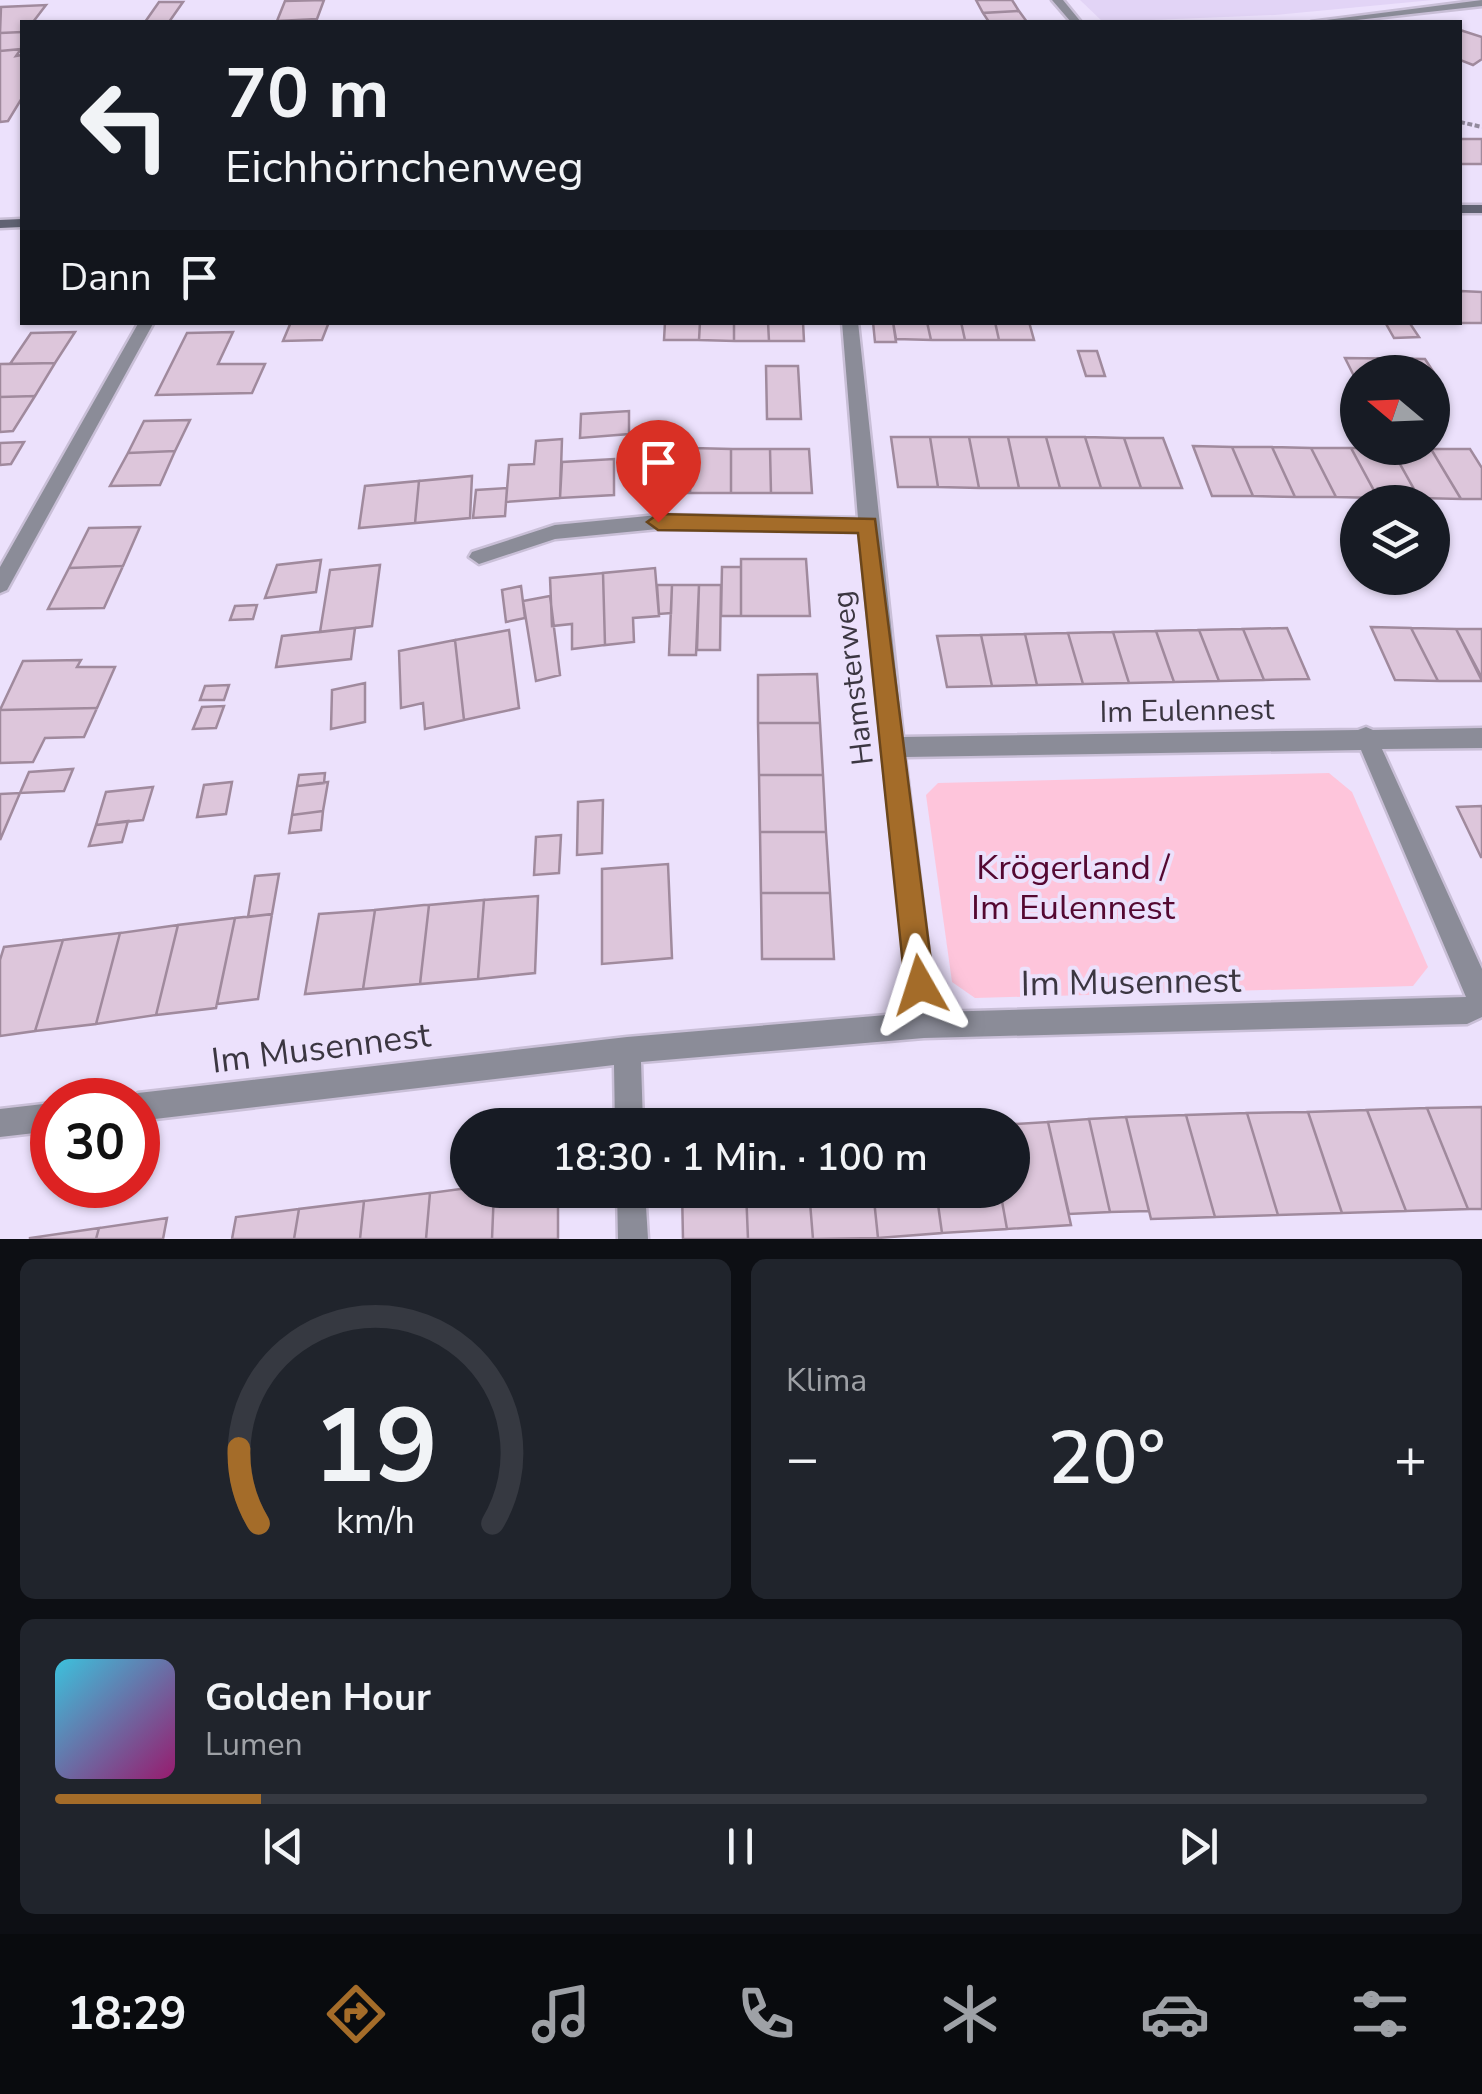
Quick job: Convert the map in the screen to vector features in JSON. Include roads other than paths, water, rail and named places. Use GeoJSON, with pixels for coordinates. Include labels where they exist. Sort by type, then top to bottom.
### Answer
{"type":"FeatureCollection","features":[{"type":"Feature","properties":{"kind":"street"},"geometry":{"type":"LineString","coordinates":[[1056,0],[1074,20]]}},
{"type":"Feature","properties":{"kind":"street"},"geometry":{"type":"LineString","coordinates":[[1333,20],[1482,3]]}},
{"type":"Feature","properties":{"kind":"street"},"geometry":{"type":"LineString","coordinates":[[0,585],[145,325]]}},
{"type":"Feature","properties":{"kind":"street","name":"Hamsterweg"},"geometry":{"type":"LineString","coordinates":[[850,325],[868,525],[924,1025]]}},
{"type":"Feature","properties":{"kind":"street"},"geometry":{"type":"LineString","coordinates":[[479,557],[556,532],[658,522],[868,525]]}},
{"type":"Feature","properties":{"kind":"street","name":"Im Musennest"},"geometry":{"type":"LineString","coordinates":[[160,1104],[627,1050],[924,1025],[1466,1011],[1480,1003],[1476,985],[1366,738]]}},
{"type":"Feature","properties":{"kind":"street","name":"Im Eulennest"},"geometry":{"type":"LineString","coordinates":[[894,747],[1482,738]]}},
{"type":"Feature","properties":{"kind":"street"},"geometry":{"type":"LineString","coordinates":[[627,1050],[629,1108]]}},
{"type":"Feature","properties":{"kind":"street"},"geometry":{"type":"LineString","coordinates":[[0,1123],[30,1120]]}},
{"type":"Feature","properties":{"kind":"street"},"geometry":{"type":"LineString","coordinates":[[632,1208],[633,1239]]}},
{"type":"Feature","properties":{"kind":"park label","name":"Krögerland / Im Eulennest"},"geometry":{"type":"Point","coordinates":[1073,887]}}]}
